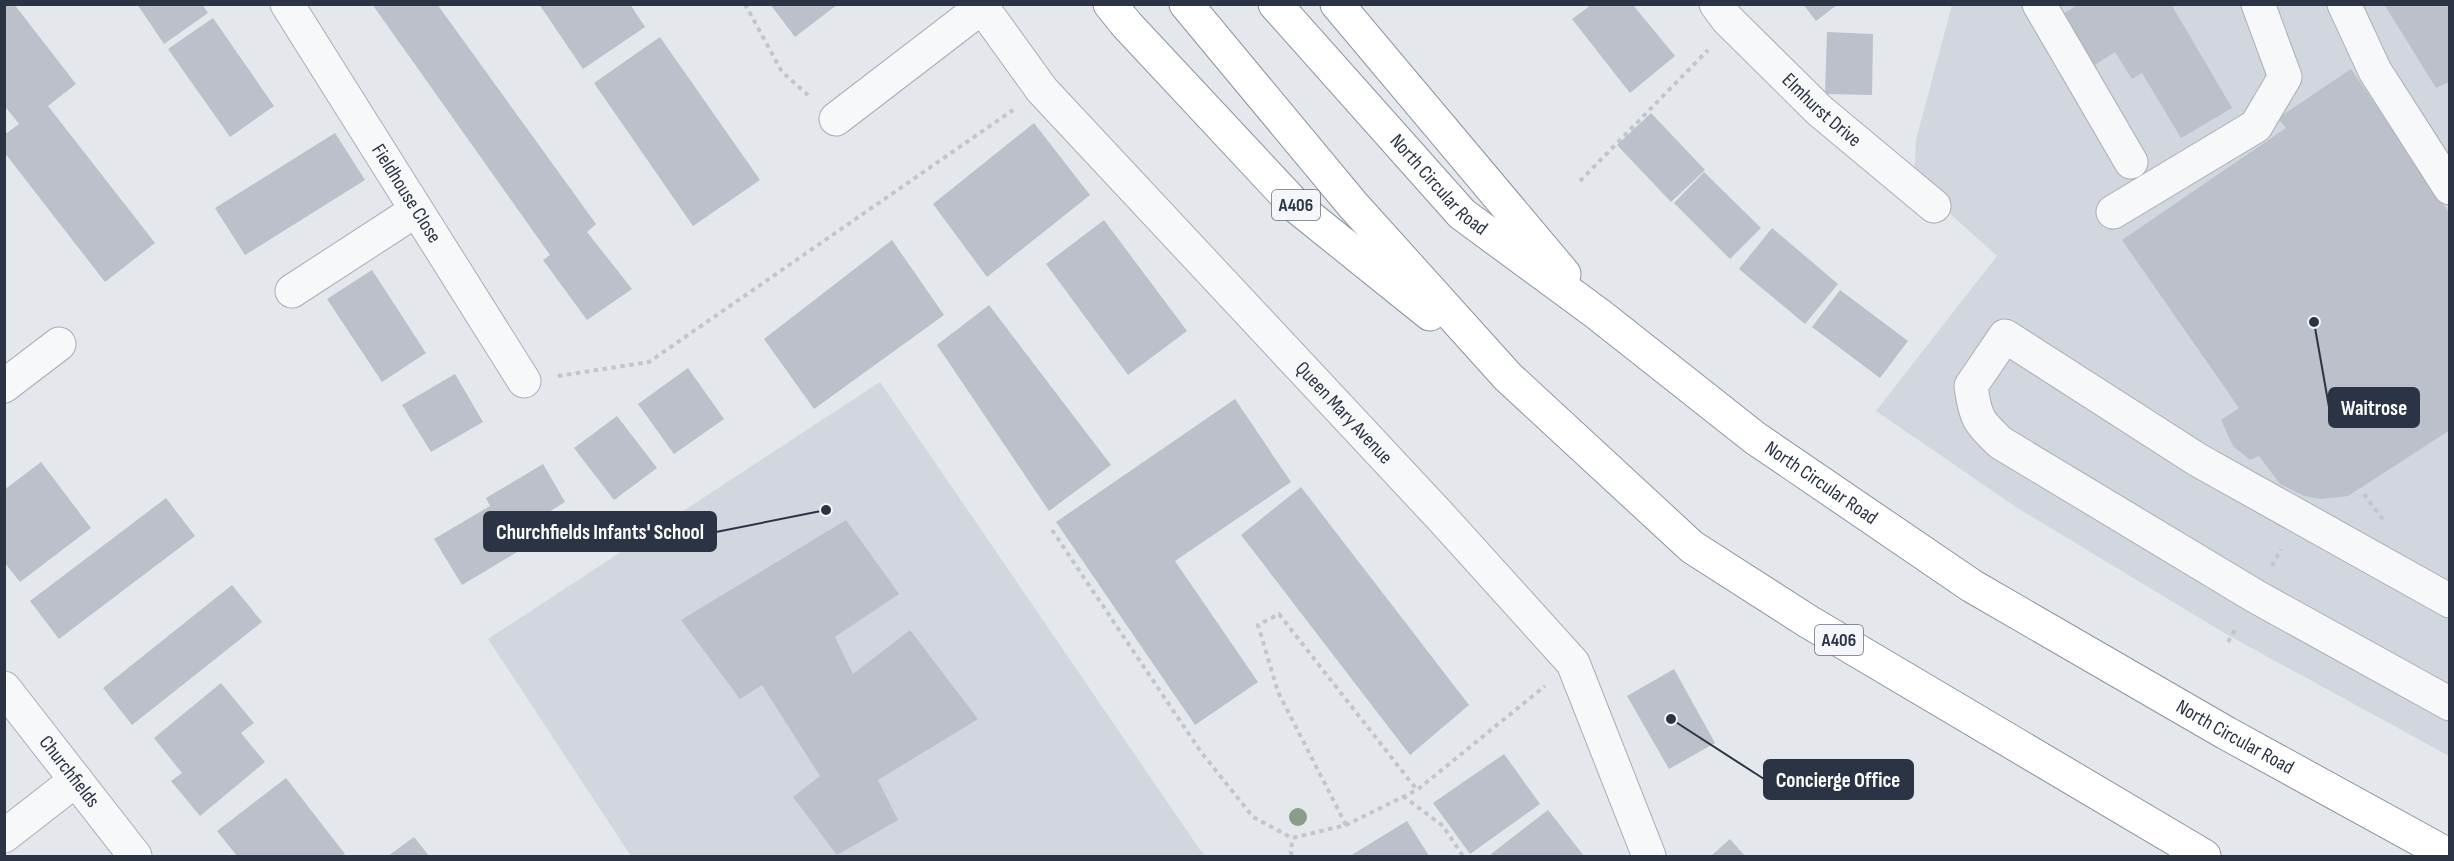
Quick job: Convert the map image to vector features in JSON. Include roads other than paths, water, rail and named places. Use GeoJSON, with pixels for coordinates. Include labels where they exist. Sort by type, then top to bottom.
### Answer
{"type":"FeatureCollection","features":[{"type":"Feature","properties":{"kind":"highway","name":"A406"},"geometry":{"type":"LineString","coordinates":[[1110,4],[1127,26],[1297,207],[1508,377],[1692,547],[1809,622],[2204,856]]}},
{"type":"Feature","properties":{"kind":"highway","name":"A406"},"geometry":{"type":"LineString","coordinates":[[1186,4],[1353,205],[1508,377]]}},
{"type":"Feature","properties":{"kind":"highway","name":"North Circular Road"},"geometry":{"type":"LineString","coordinates":[[1275,4],[1462,214],[1598,314],[1755,438],[1972,586],[2236,739],[2450,856]]}},
{"type":"Feature","properties":{"kind":"highway"},"geometry":{"type":"LineString","coordinates":[[1337,4],[1598,314]]}},
{"type":"Feature","properties":{"kind":"street","name":"Fieldhouse Close"},"geometry":{"type":"LineString","coordinates":[[286,4],[524,381]]}},
{"type":"Feature","properties":{"kind":"street"},"geometry":{"type":"LineString","coordinates":[[2040,4],[2132,162]]}},
{"type":"Feature","properties":{"kind":"street"},"geometry":{"type":"LineString","coordinates":[[2113,212],[2256,126],[2285,77],[2258,4]]}},
{"type":"Feature","properties":{"kind":"street"},"geometry":{"type":"LineString","coordinates":[[2344,4],[2375,71],[2450,188]]}},
{"type":"Feature","properties":{"kind":"street"},"geometry":{"type":"LineString","coordinates":[[836,119],[981,6]]}},
{"type":"Feature","properties":{"kind":"street","name":"Queen Mary Avenue"},"geometry":{"type":"LineString","coordinates":[[981,6],[1042,90],[1573,663],[1649,856]]}},
{"type":"Feature","properties":{"kind":"street","name":"Elmhurst Drive"},"geometry":{"type":"LineString","coordinates":[[1721,12],[1820,111],[1934,206]]}},
{"type":"Feature","properties":{"kind":"street"},"geometry":{"type":"LineString","coordinates":[[292,291],[415,211]]}},
{"type":"Feature","properties":{"kind":"street"},"geometry":{"type":"LineString","coordinates":[[2450,601],[2198,460],[2005,336],[1971,386],[1974,412],[1989,432],[2001,443],[2255,596],[2450,704]]}},
{"type":"Feature","properties":{"kind":"street"},"geometry":{"type":"LineString","coordinates":[[4,386],[59,344]]}},
{"type":"Feature","properties":{"kind":"street","name":"Churchfields"},"geometry":{"type":"LineString","coordinates":[[4,688],[135,856]]}},
{"type":"Feature","properties":{"kind":"street"},"geometry":{"type":"LineString","coordinates":[[4,836],[76,780]]}},
{"type":"Feature","properties":{"kind":"place","name":"Waitrose"},"geometry":{"type":"Point","coordinates":[2314,322]}},
{"type":"Feature","properties":{"kind":"place","name":"Churchfields Infants' School"},"geometry":{"type":"Point","coordinates":[826,510]}},
{"type":"Feature","properties":{"kind":"place","name":"Concierge Office"},"geometry":{"type":"Point","coordinates":[1671,719]}}]}
